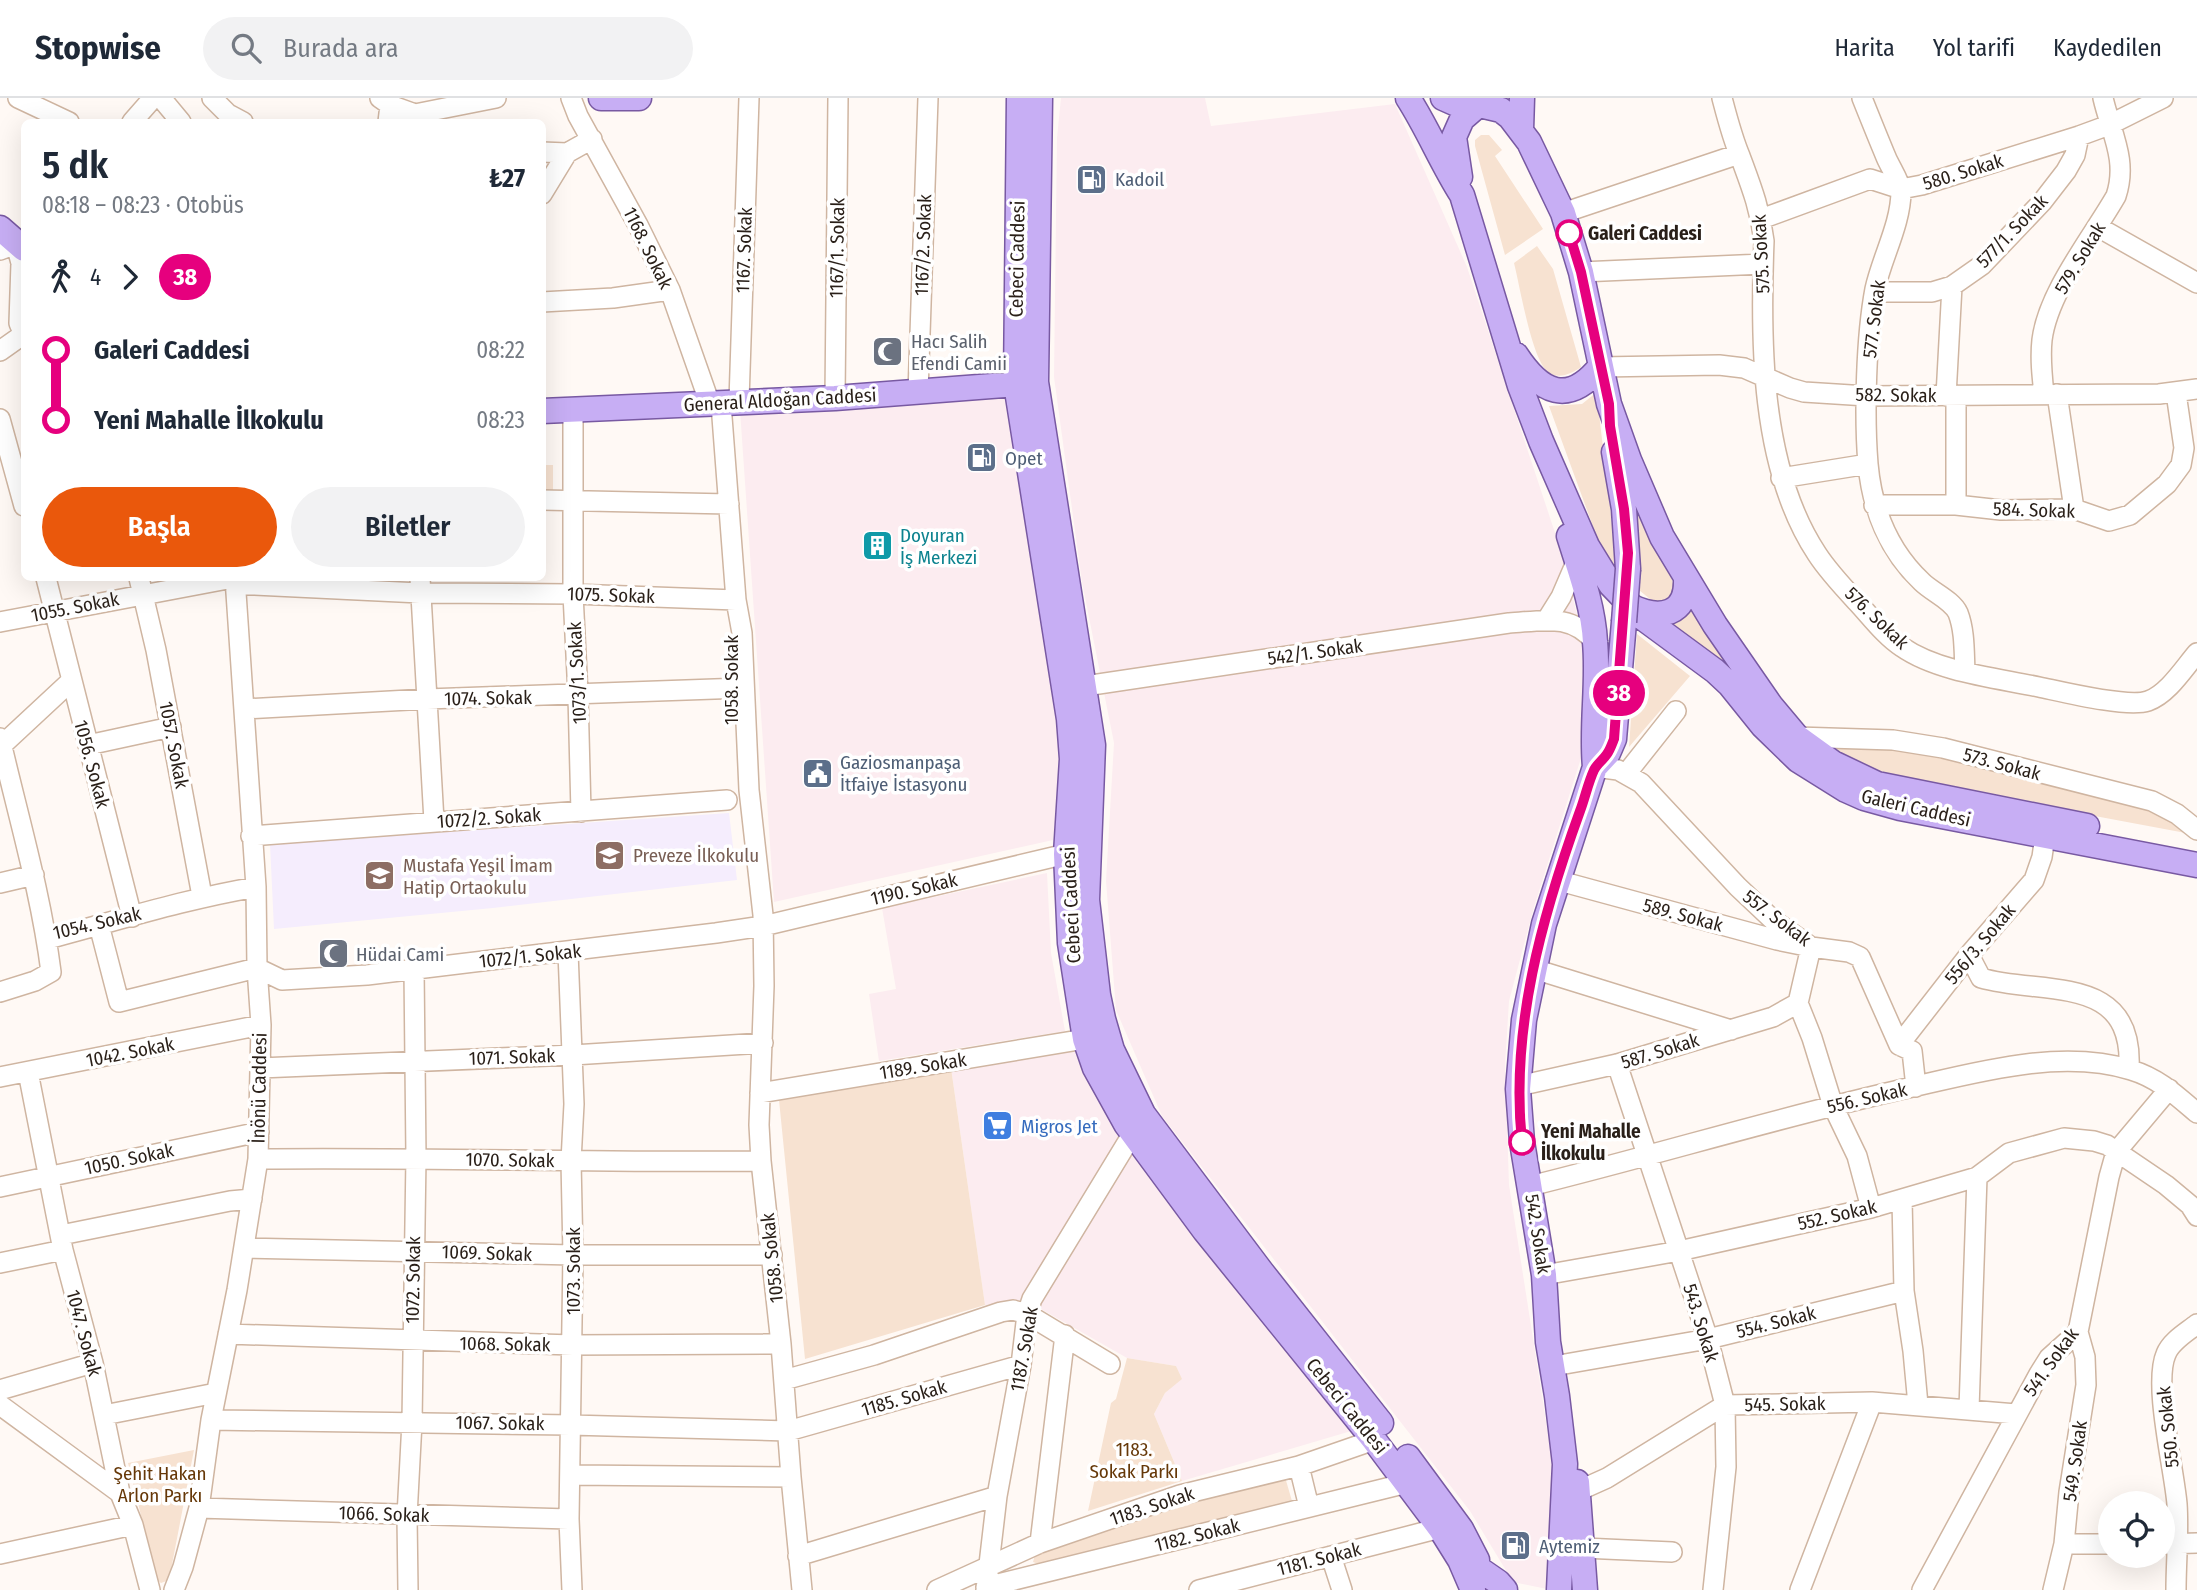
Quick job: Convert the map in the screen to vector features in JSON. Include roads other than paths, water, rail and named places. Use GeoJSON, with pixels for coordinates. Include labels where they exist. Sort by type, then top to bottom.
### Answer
{"type":"FeatureCollection","features":[{"type":"Feature","properties":{"kind":"main road"},"geometry":{"type":"LineString","coordinates":[[601,98],[639,98]]}},
{"type":"Feature","properties":{"kind":"main road","name":"Cebeci Caddesi"},"geometry":{"type":"LineString","coordinates":[[1019,98],[1026,383],[1074,687],[1093,746],[1087,900],[1098,995],[1134,1124],[1261,1271],[1442,1501],[1461,1529],[1481,1584]]}},
{"type":"Feature","properties":{"kind":"main road","name":"Galeri Caddesi"},"geometry":{"type":"LineString","coordinates":[[1408,98],[1462,195],[1520,386],[1587,546],[1626,614],[1714,671],[1779,743],[1798,760],[1864,798],[1883,804],[2197,864]]}},
{"type":"Feature","properties":{"kind":"main road","name":"Galeri Caddesi"},"geometry":{"type":"LineString","coordinates":[[1443,98],[1461,106],[1482,102],[1501,110],[1521,130],[1536,155],[1563,214],[1581,272],[1609,404],[1638,484],[1662,537],[1686,580],[1765,698],[1797,737],[1833,763],[1877,784],[2197,849]]}},
{"type":"Feature","properties":{"kind":"main road"},"geometry":{"type":"LineString","coordinates":[[1521,130],[1522,98]]}},
{"type":"Feature","properties":{"kind":"main road"},"geometry":{"type":"LineString","coordinates":[[1462,195],[1454,136],[1462,119],[1482,102]]}},
{"type":"Feature","properties":{"kind":"main road","name":"Cebeci Caddesi"},"geometry":{"type":"LineString","coordinates":[[1026,383],[1036,105]]}},
{"type":"Feature","properties":{"kind":"main road"},"geometry":{"type":"LineString","coordinates":[[1509,343],[1532,377],[1550,389],[1574,389],[1584,384],[1600,367]]}},
{"type":"Feature","properties":{"kind":"main road","name":"General Aldoğan Caddesi"},"geometry":{"type":"LineString","coordinates":[[546,411],[835,398],[1026,383]]}},
{"type":"Feature","properties":{"kind":"main road"},"geometry":{"type":"LineString","coordinates":[[1595,767],[1608,753],[1614,739],[1628,569],[1624,509],[1610,426],[1609,404]]}},
{"type":"Feature","properties":{"kind":"main road"},"geometry":{"type":"LineString","coordinates":[[1556,477],[1563,514],[1590,603],[1595,642],[1595,767]]}},
{"type":"Feature","properties":{"kind":"main road"},"geometry":{"type":"LineString","coordinates":[[1626,614],[1664,613],[1674,610],[1685,597],[1686,580]]}},
{"type":"Feature","properties":{"kind":"main road","name":"Cebeci Caddesi"},"geometry":{"type":"LineString","coordinates":[[1074,687],[1069,719],[1072,759],[1066,855],[1070,943],[1086,1039],[1095,1068],[1205,1231],[1374,1440],[1460,1560],[1481,1584]]}},
{"type":"Feature","properties":{"kind":"main road","name":"542. Sokak"},"geometry":{"type":"LineString","coordinates":[[1559,1590],[1565,1464],[1548,1342],[1545,1283],[1522,1142],[1518,1086],[1524,1020],[1534,969],[1556,880],[1595,767]]}},
{"type":"Feature","properties":{"kind":"main road","name":"542. Sokak"},"geometry":{"type":"LineString","coordinates":[[1545,1283],[1559,1325],[1565,1364],[1576,1454],[1585,1590]]}},
{"type":"Feature","properties":{"kind":"main road"},"geometry":{"type":"LineString","coordinates":[[1572,1590],[1574,1512],[1578,1491]]}},
{"type":"Feature","properties":{"kind":"main road"},"geometry":{"type":"LineString","coordinates":[[1446,1537],[1461,1590]]}},
{"type":"Feature","properties":{"kind":"main road"},"geometry":{"type":"LineString","coordinates":[[1481,1584],[1498,1582],[1505,1590]]}},
{"type":"Feature","properties":{"kind":"street"},"geometry":{"type":"LineString","coordinates":[[18,98],[63,119]]}},
{"type":"Feature","properties":{"kind":"street"},"geometry":{"type":"LineString","coordinates":[[135,119],[153,98]]}},
{"type":"Feature","properties":{"kind":"street"},"geometry":{"type":"LineString","coordinates":[[161,98],[178,119]]}},
{"type":"Feature","properties":{"kind":"street"},"geometry":{"type":"LineString","coordinates":[[212,98],[230,119]]}},
{"type":"Feature","properties":{"kind":"street"},"geometry":{"type":"LineString","coordinates":[[386,108],[415,114],[496,98]]}},
{"type":"Feature","properties":{"kind":"street","name":"1168. Sokak"},"geometry":{"type":"LineString","coordinates":[[571,98],[670,290],[723,403]]}},
{"type":"Feature","properties":{"kind":"street","name":"1167. Sokak"},"geometry":{"type":"LineString","coordinates":[[723,403],[750,98]]}},
{"type":"Feature","properties":{"kind":"street","name":"1167/1. Sokak"},"geometry":{"type":"LineString","coordinates":[[835,398],[838,98]]}},
{"type":"Feature","properties":{"kind":"street","name":"1167/2. Sokak"},"geometry":{"type":"LineString","coordinates":[[918,393],[928,98]]}},
{"type":"Feature","properties":{"kind":"street","name":"575. Sokak"},"geometry":{"type":"LineString","coordinates":[[1722,98],[1761,219],[1763,375]]}},
{"type":"Feature","properties":{"kind":"street"},"geometry":{"type":"LineString","coordinates":[[1863,98],[1901,189]]}},
{"type":"Feature","properties":{"kind":"street","name":"579. Sokak"},"geometry":{"type":"LineString","coordinates":[[2074,509],[2050,394],[2042,339],[2059,290],[2116,196],[2121,181],[2121,161],[2103,98]]}},
{"type":"Feature","properties":{"kind":"street","name":"580. Sokak"},"geometry":{"type":"LineString","coordinates":[[1761,219],[1870,179],[1901,189],[1922,185],[2079,136],[2109,125],[2163,98]]}},
{"type":"Feature","properties":{"kind":"street","name":"577/1. Sokak"},"geometry":{"type":"LineString","coordinates":[[1875,292],[1932,292],[1952,286],[1982,265],[2042,202],[2066,171],[2075,155],[2079,136]]}},
{"type":"Feature","properties":{"kind":"street"},"geometry":{"type":"LineString","coordinates":[[546,187],[567,153],[592,139]]}},
{"type":"Feature","properties":{"kind":"street"},"geometry":{"type":"LineString","coordinates":[[546,152],[567,153]]}},
{"type":"Feature","properties":{"kind":"street"},"geometry":{"type":"LineString","coordinates":[[1563,214],[1739,154]]}},
{"type":"Feature","properties":{"kind":"street","name":"577. Sokak"},"geometry":{"type":"LineString","coordinates":[[1901,189],[1895,222],[1881,263],[1875,292],[1867,396],[1868,464],[1874,506],[1901,560],[1921,582],[1953,606],[1958,614],[1965,671]]}},
{"type":"Feature","properties":{"kind":"street"},"geometry":{"type":"LineString","coordinates":[[2098,227],[2197,283]]}},
{"type":"Feature","properties":{"kind":"street"},"geometry":{"type":"LineString","coordinates":[[10,243],[21,263],[21,328]]}},
{"type":"Feature","properties":{"kind":"street"},"geometry":{"type":"LineString","coordinates":[[1581,272],[1763,264]]}},
{"type":"Feature","properties":{"kind":"street"},"geometry":{"type":"LineString","coordinates":[[1952,286],[1951,396],[1956,505]]}},
{"type":"Feature","properties":{"kind":"street"},"geometry":{"type":"LineString","coordinates":[[546,302],[613,298],[670,290]]}},
{"type":"Feature","properties":{"kind":"street"},"geometry":{"type":"LineString","coordinates":[[0,351],[21,337]]}},
{"type":"Feature","properties":{"kind":"street","name":"582. Sokak"},"geometry":{"type":"LineString","coordinates":[[1600,367],[1719,365],[1744,368],[1776,383],[1804,391],[1867,396],[2176,393],[2197,389]]}},
{"type":"Feature","properties":{"kind":"street","name":"576. Sokak"},"geometry":{"type":"LineString","coordinates":[[1763,375],[1781,478],[1816,553],[1834,577],[1902,647],[1929,660],[1965,671],[2056,691],[2134,703],[2150,700],[2164,690],[2197,653]]}},
{"type":"Feature","properties":{"kind":"street","name":"584. Sokak"},"geometry":{"type":"LineString","coordinates":[[1874,506],[1956,505],[2001,510],[2074,509],[2109,521],[2130,515],[2166,484],[2181,465],[2190,438],[2176,393]]}},
{"type":"Feature","properties":{"kind":"street","name":"1058. Sokak"},"geometry":{"type":"LineString","coordinates":[[723,403],[736,600],[730,633],[737,688],[732,740],[738,799],[763,926],[761,1161],[781,1344],[802,1590]]}},
{"type":"Feature","properties":{"kind":"street","name":"1073/1. Sokak"},"geometry":{"type":"LineString","coordinates":[[573,409],[573,594],[581,812]]}},
{"type":"Feature","properties":{"kind":"street"},"geometry":{"type":"LineString","coordinates":[[0,419],[7,473],[21,500]]}},
{"type":"Feature","properties":{"kind":"street"},"geometry":{"type":"LineString","coordinates":[[1781,478],[1868,464]]}},
{"type":"Feature","properties":{"kind":"street"},"geometry":{"type":"LineString","coordinates":[[546,500],[729,503]]}},
{"type":"Feature","properties":{"kind":"street"},"geometry":{"type":"LineString","coordinates":[[1545,621],[1561,597],[1577,560]]}},
{"type":"Feature","properties":{"kind":"street","name":"1056. Sokak"},"geometry":{"type":"LineString","coordinates":[[47,581],[132,917]]}},
{"type":"Feature","properties":{"kind":"street","name":"1055. Sokak"},"geometry":{"type":"LineString","coordinates":[[0,622],[56,610],[141,586],[218,581]]}},
{"type":"Feature","properties":{"kind":"street","name":"İnönü Caddesi"},"geometry":{"type":"LineString","coordinates":[[174,1590],[183,1567],[198,1508],[258,1158],[261,1025],[256,887],[234,581]]}},
{"type":"Feature","properties":{"kind":"street","name":"1075. Sokak"},"geometry":{"type":"LineString","coordinates":[[271,581],[736,600]]}},
{"type":"Feature","properties":{"kind":"street"},"geometry":{"type":"LineString","coordinates":[[420,585],[434,821]]}},
{"type":"Feature","properties":{"kind":"street","name":"1057. Sokak"},"geometry":{"type":"LineString","coordinates":[[141,586],[171,727],[202,896]]}},
{"type":"Feature","properties":{"kind":"street","name":"542/1. Sokak"},"geometry":{"type":"LineString","coordinates":[[1074,687],[1509,624],[1557,620],[1575,624],[1587,631],[1595,642]]}},
{"type":"Feature","properties":{"kind":"street"},"geometry":{"type":"LineString","coordinates":[[1,744],[71,681]]}},
{"type":"Feature","properties":{"kind":"street","name":"1074. Sokak"},"geometry":{"type":"LineString","coordinates":[[244,709],[427,699],[737,688]]}},
{"type":"Feature","properties":{"kind":"street"},"geometry":{"type":"LineString","coordinates":[[1626,774],[1676,711]]}},
{"type":"Feature","properties":{"kind":"street"},"geometry":{"type":"LineString","coordinates":[[88,745],[171,727]]}},
{"type":"Feature","properties":{"kind":"street","name":"573. Sokak"},"geometry":{"type":"LineString","coordinates":[[1797,737],[1893,740],[1942,748],[2151,802],[2177,814],[2197,830]]}},
{"type":"Feature","properties":{"kind":"street","name":"1054. Sokak"},"geometry":{"type":"LineString","coordinates":[[1,744],[47,939],[202,896],[256,887]]}},
{"type":"Feature","properties":{"kind":"street","name":"557. Sokak"},"geometry":{"type":"LineString","coordinates":[[1595,767],[1618,770],[1641,783],[1738,887],[1773,920],[1811,947],[1849,952],[1860,957],[1899,1045],[1912,1051],[1916,1087]]}},
{"type":"Feature","properties":{"kind":"street","name":"1072/2. Sokak"},"geometry":{"type":"LineString","coordinates":[[251,836],[738,799]]}},
{"type":"Feature","properties":{"kind":"street","name":"556/3. Sokak"},"geometry":{"type":"LineString","coordinates":[[1899,1045],[1969,955],[2034,880],[2042,857],[2045,836]]}},
{"type":"Feature","properties":{"kind":"street","name":"1190. Sokak"},"geometry":{"type":"LineString","coordinates":[[763,926],[1066,855]]}},
{"type":"Feature","properties":{"kind":"street"},"geometry":{"type":"LineString","coordinates":[[0,883],[34,875]]}},
{"type":"Feature","properties":{"kind":"street","name":"589. Sokak"},"geometry":{"type":"LineString","coordinates":[[1556,880],[1811,947]]}},
{"type":"Feature","properties":{"kind":"street"},"geometry":{"type":"LineString","coordinates":[[99,925],[119,1002],[257,968]]}},
{"type":"Feature","properties":{"kind":"street","name":"1072/1. Sokak"},"geometry":{"type":"LineString","coordinates":[[257,968],[282,980],[367,975],[763,926]]}},
{"type":"Feature","properties":{"kind":"street"},"geometry":{"type":"LineString","coordinates":[[0,992],[35,981],[51,972],[47,939]]}},
{"type":"Feature","properties":{"kind":"street"},"geometry":{"type":"LineString","coordinates":[[1811,947],[1798,1003],[1833,1106],[1857,1156],[1871,1208]]}},
{"type":"Feature","properties":{"kind":"street","name":"1073. Sokak"},"geometry":{"type":"LineString","coordinates":[[568,952],[574,1104],[571,1161],[573,1345],[569,1518],[572,1590]]}},
{"type":"Feature","properties":{"kind":"street"},"geometry":{"type":"LineString","coordinates":[[1969,955],[1981,978],[2070,991],[2106,1005],[2123,1025],[2130,1053],[2129,1069]]}},
{"type":"Feature","properties":{"kind":"street","name":"1072. Sokak"},"geometry":{"type":"LineString","coordinates":[[408,1590],[407,1516],[412,1422],[416,1157],[414,969]]}},
{"type":"Feature","properties":{"kind":"street"},"geometry":{"type":"LineString","coordinates":[[1534,969],[1731,1030]]}},
{"type":"Feature","properties":{"kind":"street","name":"587. Sokak"},"geometry":{"type":"LineString","coordinates":[[1518,1086],[1618,1064],[1773,1017],[1798,1003]]}},
{"type":"Feature","properties":{"kind":"street"},"geometry":{"type":"LineString","coordinates":[[1667,1048],[1674,1013]]}},
{"type":"Feature","properties":{"kind":"street","name":"1042. Sokak"},"geometry":{"type":"LineString","coordinates":[[0,1077],[261,1025]]}},
{"type":"Feature","properties":{"kind":"street","name":"1189. Sokak"},"geometry":{"type":"LineString","coordinates":[[760,1093],[1086,1039]]}},
{"type":"Feature","properties":{"kind":"street","name":"1071. Sokak"},"geometry":{"type":"LineString","coordinates":[[260,1068],[573,1055],[763,1043]]}},
{"type":"Feature","properties":{"kind":"street","name":"556. Sokak"},"geometry":{"type":"LineString","coordinates":[[1530,1186],[1833,1106],[2028,1063],[2087,1063],[2129,1069],[2157,1080],[2197,1113]]}},
{"type":"Feature","properties":{"kind":"street","name":"543. Sokak"},"geometry":{"type":"LineString","coordinates":[[1618,1064],[1708,1339],[1725,1405],[1726,1467],[1713,1590]]}},
{"type":"Feature","properties":{"kind":"street","name":"1047. Sokak"},"geometry":{"type":"LineString","coordinates":[[28,1072],[47,1176],[93,1363],[120,1493],[133,1525],[150,1590]]}},
{"type":"Feature","properties":{"kind":"street","name":"541. Sokak"},"geometry":{"type":"LineString","coordinates":[[1922,1590],[2016,1413],[2049,1358],[2078,1332],[2116,1152],[2169,1089]]}},
{"type":"Feature","properties":{"kind":"street","name":"1187. Sokak"},"geometry":{"type":"LineString","coordinates":[[986,1588],[996,1496],[1021,1365],[1027,1314],[1032,1299],[1134,1124]]}},
{"type":"Feature","properties":{"kind":"street","name":"1050. Sokak"},"geometry":{"type":"LineString","coordinates":[[0,1187],[259,1132]]}},
{"type":"Feature","properties":{"kind":"street","name":"552. Sokak"},"geometry":{"type":"LineString","coordinates":[[1545,1283],[1871,1208],[1977,1177],[2009,1153],[2064,1138],[2107,1145],[2166,1185],[2190,1205],[2197,1216]]}},
{"type":"Feature","properties":{"kind":"street","name":"1070. Sokak"},"geometry":{"type":"LineString","coordinates":[[258,1158],[416,1157],[622,1163],[761,1161]]}},
{"type":"Feature","properties":{"kind":"street"},"geometry":{"type":"LineString","coordinates":[[1969,1409],[1977,1177]]}},
{"type":"Feature","properties":{"kind":"street"},"geometry":{"type":"LineString","coordinates":[[0,1263],[62,1243],[230,1201],[253,1199]]}},
{"type":"Feature","properties":{"kind":"street"},"geometry":{"type":"LineString","coordinates":[[1902,1199],[1904,1291],[1918,1405]]}},
{"type":"Feature","properties":{"kind":"street","name":"1069. Sokak"},"geometry":{"type":"LineString","coordinates":[[244,1248],[573,1255],[772,1255]]}},
{"type":"Feature","properties":{"kind":"street","name":"554. Sokak"},"geometry":{"type":"LineString","coordinates":[[1565,1364],[1708,1339],[1904,1291]]}},
{"type":"Feature","properties":{"kind":"street"},"geometry":{"type":"LineString","coordinates":[[784,1380],[874,1355],[1013,1310],[1027,1314],[1065,1335],[1110,1364]]}},
{"type":"Feature","properties":{"kind":"street","name":"550. Sokak"},"geometry":{"type":"LineString","coordinates":[[2175,1516],[2177,1505],[2162,1394],[2162,1374],[2166,1353],[2178,1338],[2197,1324]]}},
{"type":"Feature","properties":{"kind":"street","name":"549. Sokak"},"geometry":{"type":"LineString","coordinates":[[2053,1590],[2064,1544],[2069,1492],[2086,1385],[2085,1357],[2078,1332]]}},
{"type":"Feature","properties":{"kind":"street","name":"1068. Sokak"},"geometry":{"type":"LineString","coordinates":[[228,1334],[573,1345],[781,1344]]}},
{"type":"Feature","properties":{"kind":"street"},"geometry":{"type":"LineString","coordinates":[[1040,1543],[1065,1335]]}},
{"type":"Feature","properties":{"kind":"street"},"geometry":{"type":"LineString","coordinates":[[0,1390],[93,1363]]}},
{"type":"Feature","properties":{"kind":"street","name":"1185. Sokak"},"geometry":{"type":"LineString","coordinates":[[788,1431],[1021,1365]]}},
{"type":"Feature","properties":{"kind":"street"},"geometry":{"type":"LineString","coordinates":[[104,1415],[216,1393]]}},
{"type":"Feature","properties":{"kind":"street"},"geometry":{"type":"LineString","coordinates":[[1800,1590],[1872,1402]]}},
{"type":"Feature","properties":{"kind":"street","name":"545. Sokak"},"geometry":{"type":"LineString","coordinates":[[1578,1491],[1606,1478],[1725,1405],[1872,1402],[2016,1413]]}},
{"type":"Feature","properties":{"kind":"street"},"geometry":{"type":"LineString","coordinates":[[4,1414],[120,1493]]}},
{"type":"Feature","properties":{"kind":"street","name":"1067. Sokak"},"geometry":{"type":"LineString","coordinates":[[211,1420],[788,1431]]}},
{"type":"Feature","properties":{"kind":"street","name":"1183. Sokak"},"geometry":{"type":"LineString","coordinates":[[937,1590],[1040,1543],[1181,1495],[1299,1466],[1374,1440]]}},
{"type":"Feature","properties":{"kind":"street"},"geometry":{"type":"LineString","coordinates":[[1299,1466],[1309,1507]]}},
{"type":"Feature","properties":{"kind":"street"},"geometry":{"type":"LineString","coordinates":[[571,1475],[791,1477]]}},
{"type":"Feature","properties":{"kind":"street","name":"1182. Sokak"},"geometry":{"type":"LineString","coordinates":[[986,1588],[1407,1483]]}},
{"type":"Feature","properties":{"kind":"street"},"geometry":{"type":"LineString","coordinates":[[798,1556],[996,1496]]}},
{"type":"Feature","properties":{"kind":"street","name":"1066. Sokak"},"geometry":{"type":"LineString","coordinates":[[198,1508],[407,1516],[569,1518]]}},
{"type":"Feature","properties":{"kind":"street"},"geometry":{"type":"LineString","coordinates":[[0,1555],[133,1525]]}},
{"type":"Feature","properties":{"kind":"street","name":"1181. Sokak"},"geometry":{"type":"LineString","coordinates":[[1199,1590],[1332,1556],[1446,1537]]}},
{"type":"Feature","properties":{"kind":"street"},"geometry":{"type":"LineString","coordinates":[[2175,1544],[2197,1543]]}},
{"type":"Feature","properties":{"kind":"street"},"geometry":{"type":"LineString","coordinates":[[2064,1544],[2098,1544]]}},
{"type":"Feature","properties":{"kind":"street"},"geometry":{"type":"LineString","coordinates":[[1583,1548],[1672,1552]]}},
{"type":"Feature","properties":{"kind":"street"},"geometry":{"type":"LineString","coordinates":[[1332,1556],[1342,1590]]}},
{"type":"Feature","properties":{"kind":"street","name":"550. Sokak"},"geometry":{"type":"LineString","coordinates":[[2173,1568],[2176,1590]]}},
{"type":"Feature","properties":{"kind":"place","name":"Kadoil"},"geometry":{"type":"Point","coordinates":[1092,179]}},
{"type":"Feature","properties":{"kind":"place","name":"Galeri Caddesi"},"geometry":{"type":"Point","coordinates":[1569,233]}},
{"type":"Feature","properties":{"kind":"place","name":"Hacı Salih Efendi Camii"},"geometry":{"type":"Point","coordinates":[888,352]}},
{"type":"Feature","properties":{"kind":"place","name":"Opet"},"geometry":{"type":"Point","coordinates":[982,458]}},
{"type":"Feature","properties":{"kind":"place","name":"Doyuran İş Merkezi"},"geometry":{"type":"Point","coordinates":[877,546]}},
{"type":"Feature","properties":{"kind":"place","name":"Gaziosmanpaşa İtfaiye İstasyonu"},"geometry":{"type":"Point","coordinates":[817,773]}},
{"type":"Feature","properties":{"kind":"place","name":"Preveze İlkokulu"},"geometry":{"type":"Point","coordinates":[610,855]}},
{"type":"Feature","properties":{"kind":"place","name":"Mustafa Yeşil İmam Hatip Ortaokulu"},"geometry":{"type":"Point","coordinates":[380,876]}},
{"type":"Feature","properties":{"kind":"place","name":"Hüdai Cami"},"geometry":{"type":"Point","coordinates":[333,954]}},
{"type":"Feature","properties":{"kind":"place","name":"Migros Jet"},"geometry":{"type":"Point","coordinates":[998,1126]}},
{"type":"Feature","properties":{"kind":"place","name":"Yeni Mahalle İlkokulu"},"geometry":{"type":"Point","coordinates":[1522,1142]}},
{"type":"Feature","properties":{"kind":"place","name":"Aytemiz"},"geometry":{"type":"Point","coordinates":[1516,1546]}},
{"type":"Feature","properties":{"kind":"park label","name":"1183. Sokak Parkı"},"geometry":{"type":"Point","coordinates":[1134,1460]}},
{"type":"Feature","properties":{"kind":"park label","name":"Şehit Hakan Arlon Parkı"},"geometry":{"type":"Point","coordinates":[160,1484]}}]}
